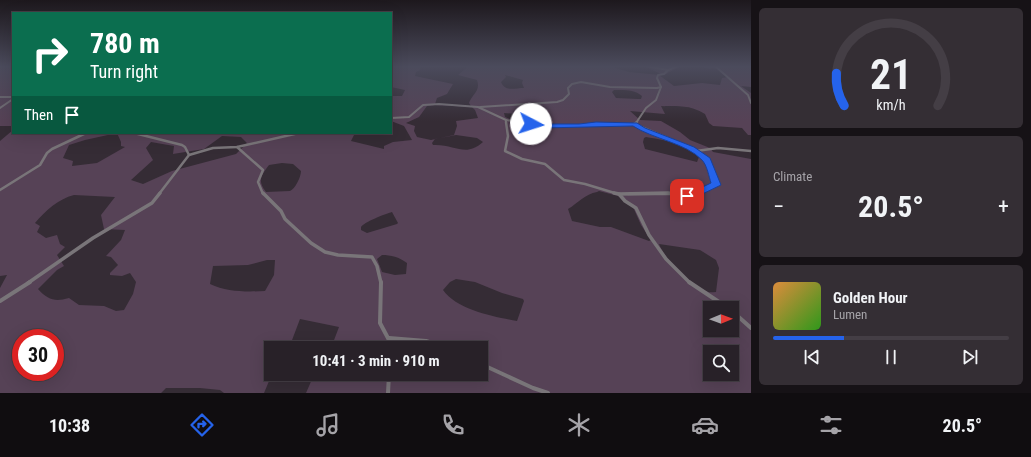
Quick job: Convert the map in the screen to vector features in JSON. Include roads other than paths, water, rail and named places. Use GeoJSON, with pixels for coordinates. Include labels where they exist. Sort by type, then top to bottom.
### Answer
{"type":"FeatureCollection","features":[{"type":"Feature","properties":{"kind":"street"},"geometry":{"type":"LineString","coordinates":[[392,118],[409,117],[423,105],[440,104],[478,107],[557,102],[567,97],[569,94],[568,88],[570,85],[574,84]]}},
{"type":"Feature","properties":{"kind":"street"},"geometry":{"type":"LineString","coordinates":[[478,107],[506,120],[542,126],[634,124],[640,120],[644,109],[654,104],[660,87],[646,89],[631,87],[608,87],[600,84]]}},
{"type":"Feature","properties":{"kind":"street"},"geometry":{"type":"LineString","coordinates":[[736,84],[747,94],[751,103]]}},
{"type":"Feature","properties":{"kind":"street"},"geometry":{"type":"LineString","coordinates":[[0,97],[12,98]]}},
{"type":"Feature","properties":{"kind":"street"},"geometry":{"type":"LineString","coordinates":[[0,108],[12,99]]}},
{"type":"Feature","properties":{"kind":"street"},"geometry":{"type":"LineString","coordinates":[[506,120],[508,136],[505,151],[522,159],[545,164],[564,180],[585,184],[619,194],[668,194],[691,196],[716,186],[707,160],[696,151],[642,129],[634,124]]}},
{"type":"Feature","properties":{"kind":"street"},"geometry":{"type":"LineString","coordinates":[[0,190],[40,165],[45,161],[47,153],[84,134]]}},
{"type":"Feature","properties":{"kind":"street"},"geometry":{"type":"LineString","coordinates":[[138,134],[182,145],[186,147],[189,155]]}},
{"type":"Feature","properties":{"kind":"street"},"geometry":{"type":"LineString","coordinates":[[0,301],[76,252],[93,238],[152,203],[189,155],[213,148],[237,147],[295,134]]}},
{"type":"Feature","properties":{"kind":"street"},"geometry":{"type":"LineString","coordinates":[[237,147],[263,170],[258,182],[263,194],[281,211],[285,219],[311,243],[329,253],[372,257],[382,275],[379,310],[380,325],[390,341]]}},
{"type":"Feature","properties":{"kind":"street"},"geometry":{"type":"LineString","coordinates":[[696,151],[718,148],[751,151]]}},
{"type":"Feature","properties":{"kind":"street"},"geometry":{"type":"LineString","coordinates":[[619,194],[625,201],[636,208],[649,235],[666,259],[692,284],[718,301]]}},
{"type":"Feature","properties":{"kind":"street"},"geometry":{"type":"LineString","coordinates":[[739,318],[751,328]]}},
{"type":"Feature","properties":{"kind":"street"},"geometry":{"type":"LineString","coordinates":[[389,338],[430,341]]}},
{"type":"Feature","properties":{"kind":"street"},"geometry":{"type":"LineString","coordinates":[[488,367],[533,388],[548,393]]}},
{"type":"Feature","properties":{"kind":"street"},"geometry":{"type":"LineString","coordinates":[[388,393],[389,381]]}}]}
